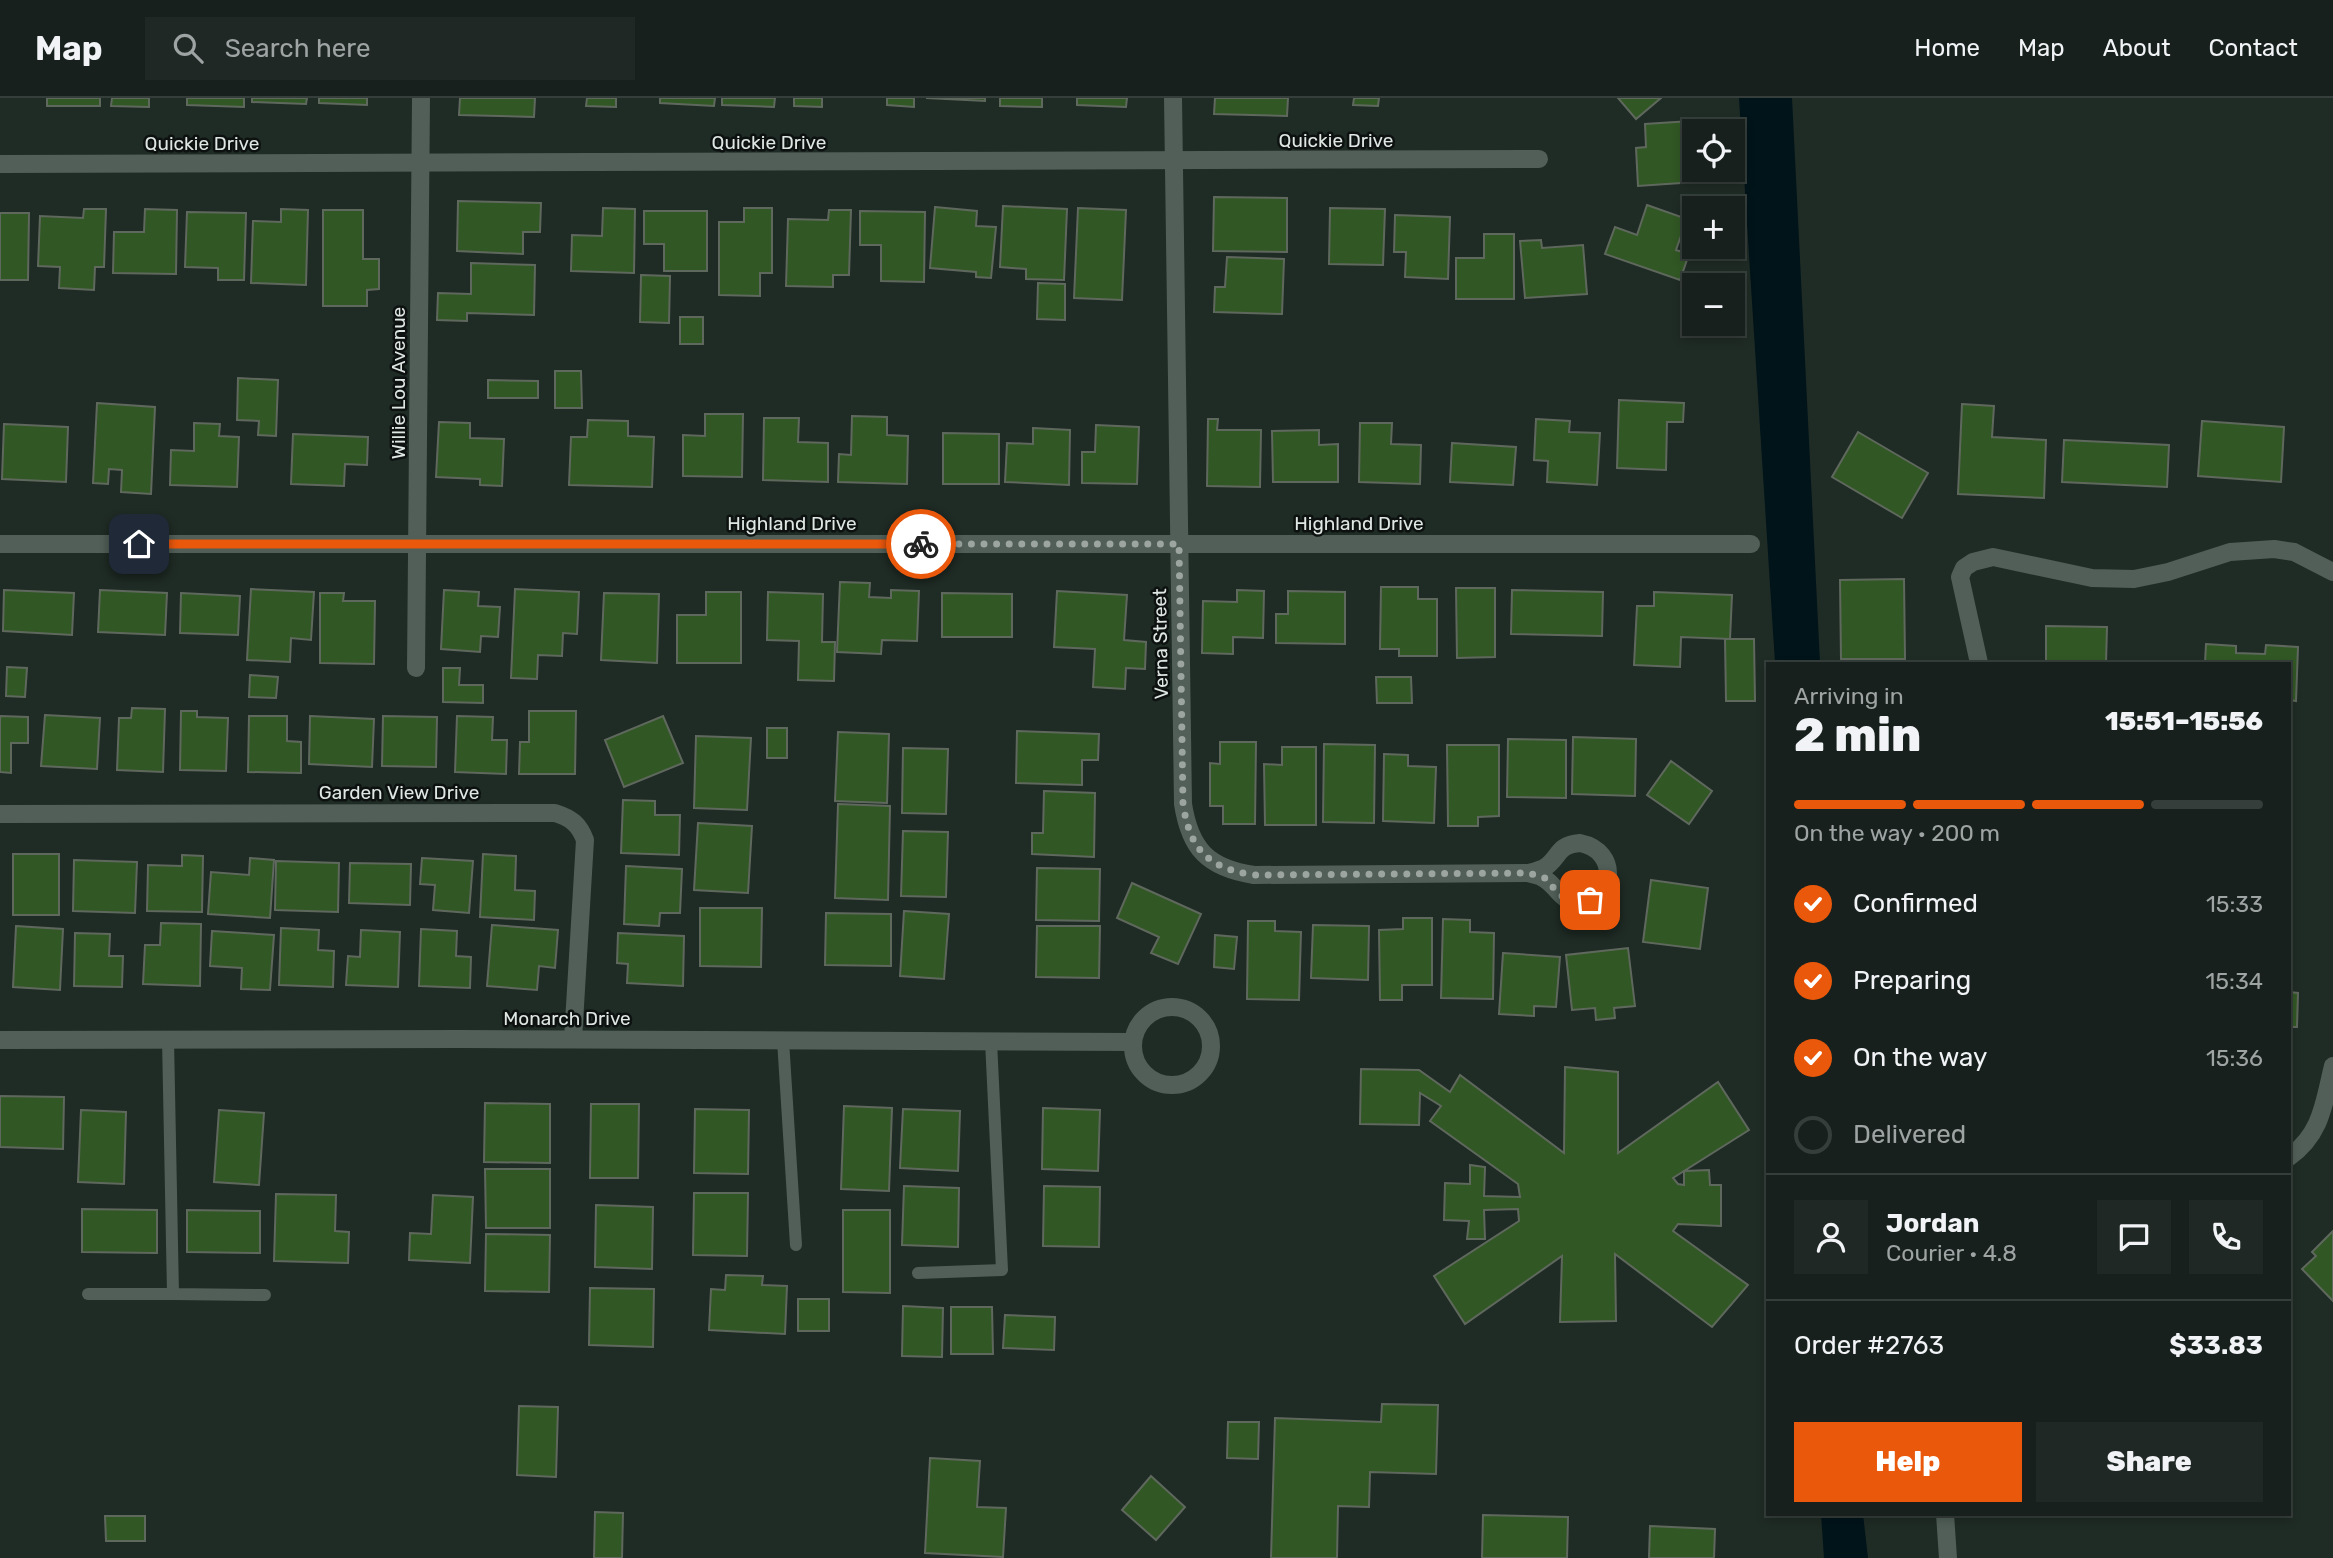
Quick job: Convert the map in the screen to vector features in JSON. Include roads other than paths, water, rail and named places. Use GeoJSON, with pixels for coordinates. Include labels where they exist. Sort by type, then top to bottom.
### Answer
{"type":"FeatureCollection","features":[{"type":"Feature","properties":{"kind":"street","name":"Willie Lou Avenue"},"geometry":{"type":"LineString","coordinates":[[416,668],[421,98]]}},
{"type":"Feature","properties":{"kind":"street","name":"Verna Street"},"geometry":{"type":"LineString","coordinates":[[1173,98],[1183,804],[1187,827],[1204,855],[1233,872],[1254,875],[1528,873]]}},
{"type":"Feature","properties":{"kind":"street","name":"Quickie Drive"},"geometry":{"type":"LineString","coordinates":[[0,164],[1539,159]]}},
{"type":"Feature","properties":{"kind":"street","name":"Highland Drive"},"geometry":{"type":"LineString","coordinates":[[0,544],[1751,544]]}},
{"type":"Feature","properties":{"kind":"street"},"geometry":{"type":"LineString","coordinates":[[1979,662],[1960,577],[1964,568],[1983,559],[1993,557],[2092,578],[2134,579],[2168,572],[2230,551],[2274,549],[2294,552],[2333,572]]}},
{"type":"Feature","properties":{"kind":"street","name":"Garden View Drive"},"geometry":{"type":"LineString","coordinates":[[0,814],[555,813],[568,817],[580,828],[585,840],[573,1039]]}},
{"type":"Feature","properties":{"kind":"street"},"geometry":{"type":"LineString","coordinates":[[1165,1007],[1182,1008],[1196,1014],[1211,1034],[1212,1047],[1200,1073],[1192,1080],[1172,1085],[1144,1074],[1138,1066],[1133,1042],[1137,1028],[1147,1016],[1165,1007]]}},
{"type":"Feature","properties":{"kind":"street","name":"Monarch Drive"},"geometry":{"type":"LineString","coordinates":[[0,1040],[1133,1042]]}},
{"type":"Feature","properties":{"kind":"street"},"geometry":{"type":"LineString","coordinates":[[2291,1156],[2298,1151],[2318,1125],[2333,1066]]}},
{"type":"Feature","properties":{"kind":"street"},"geometry":{"type":"LineString","coordinates":[[1945,1516],[1948,1558]]}},
{"type":"Feature","properties":{"kind":"lane"},"geometry":{"type":"LineString","coordinates":[[168,1039],[173,1294]]}},
{"type":"Feature","properties":{"kind":"lane"},"geometry":{"type":"LineString","coordinates":[[783,1040],[796,1245]]}},
{"type":"Feature","properties":{"kind":"lane"},"geometry":{"type":"LineString","coordinates":[[918,1273],[1002,1270],[990,1041]]}},
{"type":"Feature","properties":{"kind":"lane"},"geometry":{"type":"LineString","coordinates":[[88,1294],[265,1295]]}}]}
